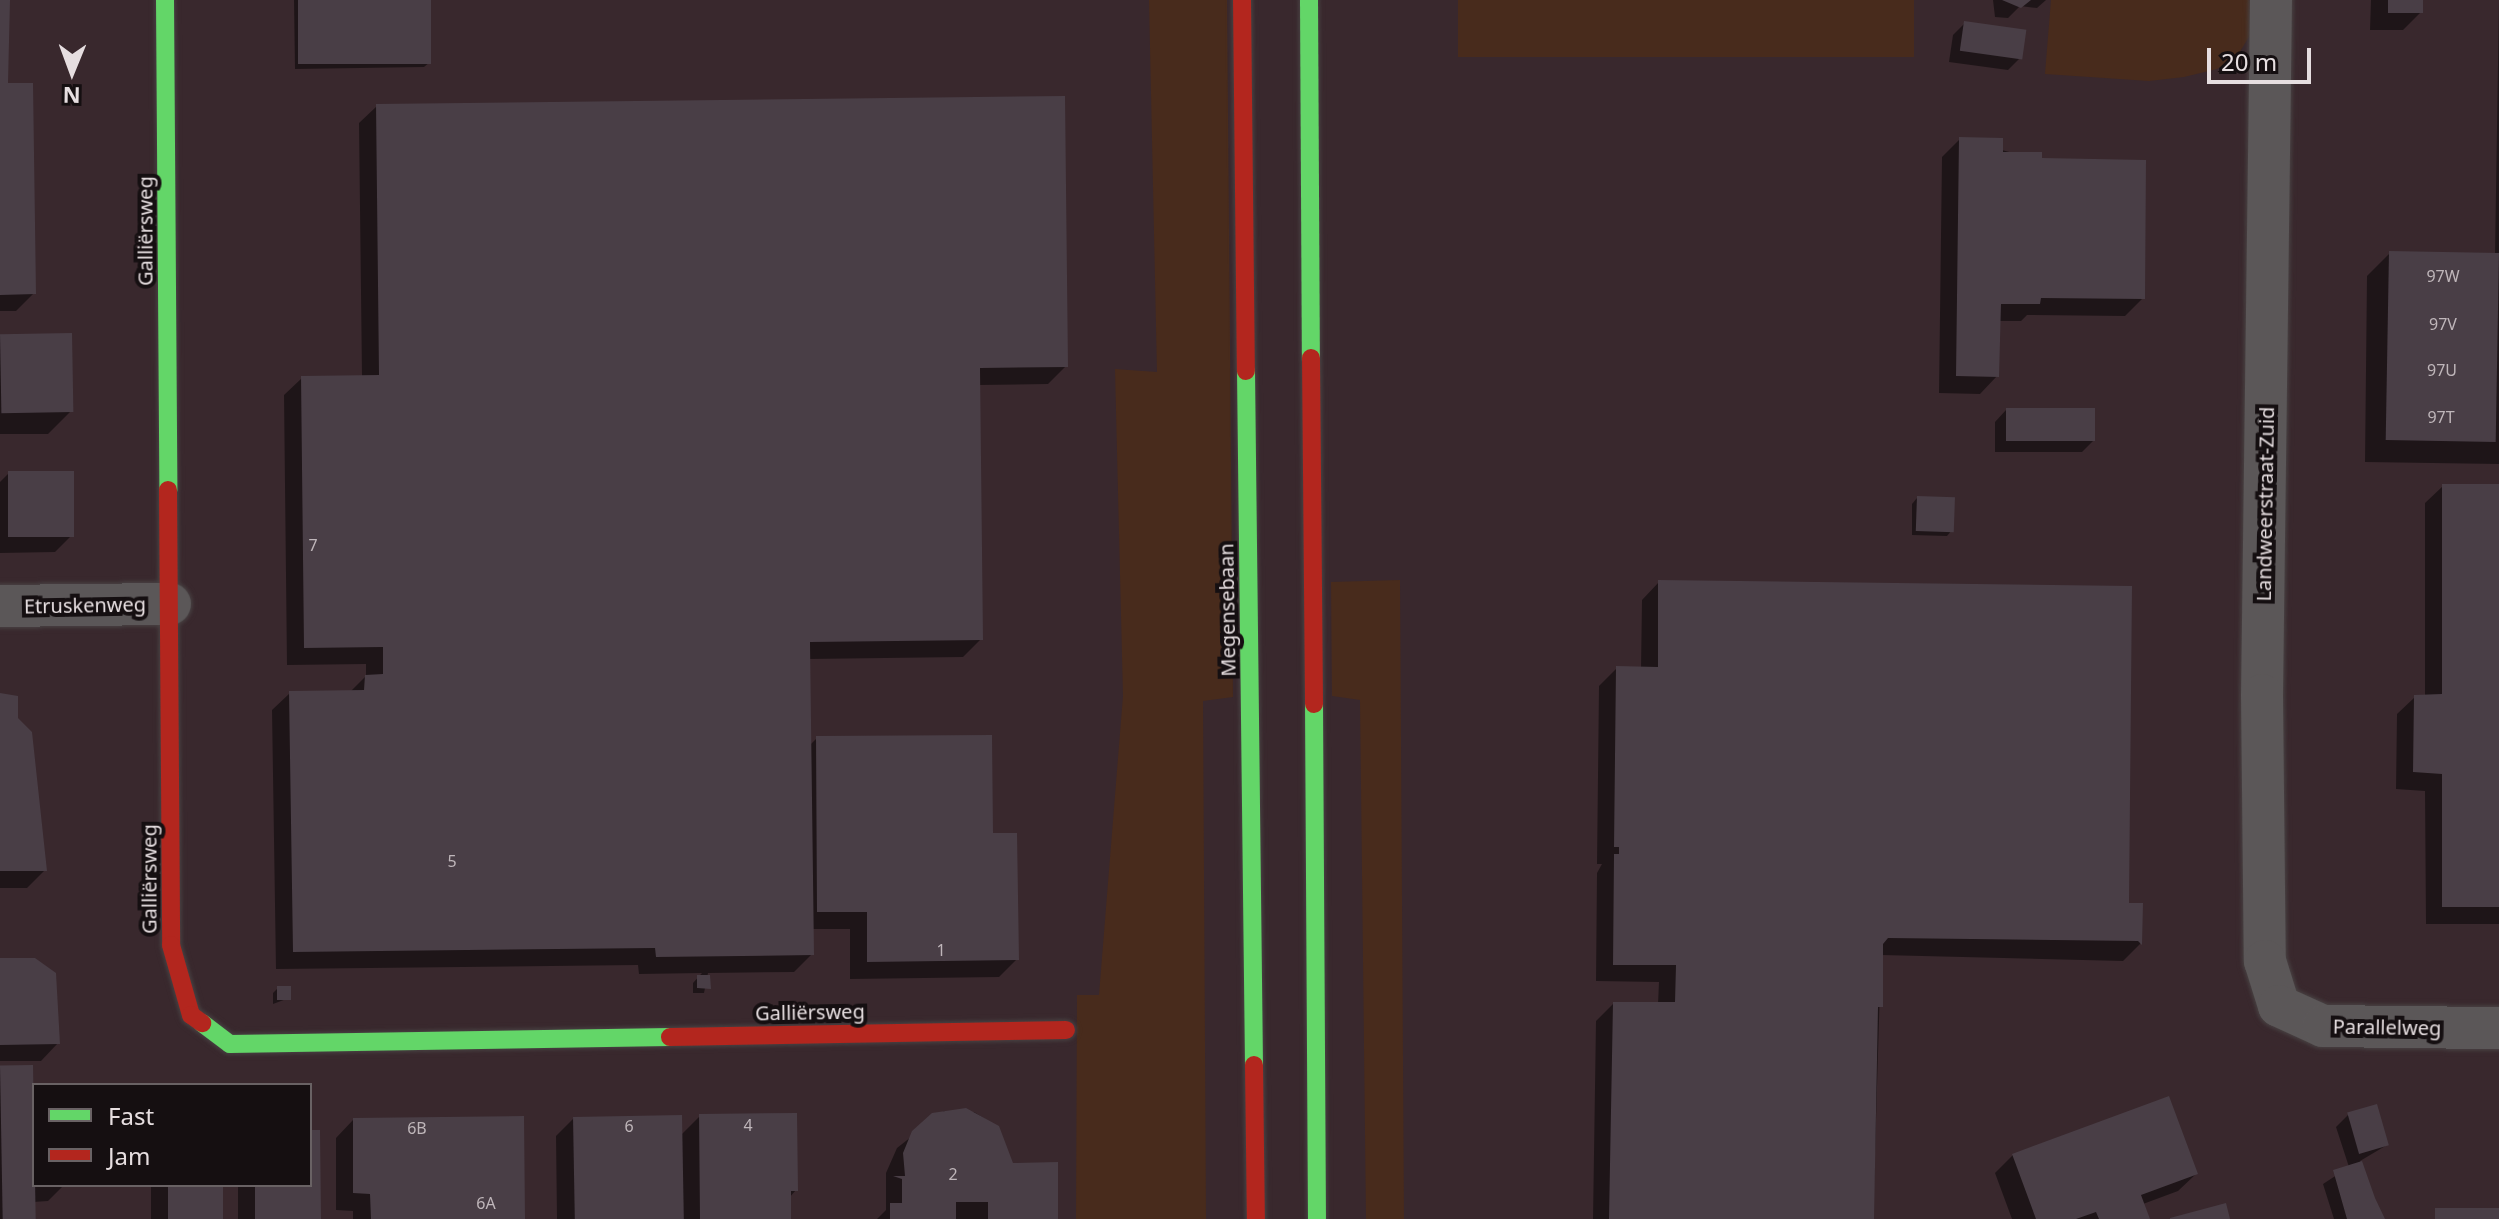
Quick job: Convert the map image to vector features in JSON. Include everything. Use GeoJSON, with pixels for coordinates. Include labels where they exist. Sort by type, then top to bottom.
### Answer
{"type":"FeatureCollection","features":[{"type":"Feature","properties":{"kind":"main road","name":"Galliërsweg"},"geometry":{"type":"LineString","coordinates":[[165,0],[171,945],[191,1015],[230,1044],[1066,1030]]}},
{"type":"Feature","properties":{"kind":"main road","name":"Megensebaan"},"geometry":{"type":"LineString","coordinates":[[1242,0],[1256,1219]]}},
{"type":"Feature","properties":{"kind":"main road"},"geometry":{"type":"LineString","coordinates":[[1309,0],[1317,1219]]}},
{"type":"Feature","properties":{"kind":"street","name":"Landweerstraat-Zuid"},"geometry":{"type":"LineString","coordinates":[[2271,0],[2262,695],[2265,961],[2279,1006]]}},
{"type":"Feature","properties":{"kind":"street","name":"Etruskenweg"},"geometry":{"type":"LineString","coordinates":[[0,606],[170,604]]}},
{"type":"Feature","properties":{"kind":"street","name":"Parallelweg"},"geometry":{"type":"LineString","coordinates":[[2279,1006],[2323,1026],[2499,1028]]}},
{"type":"Feature","properties":{"kind":"shaded area"},"geometry":{"type":"Polygon","coordinates":[[[0,0],[2499,0],[2499,1219],[0,1219],[0,0]]]}},
{"type":"Feature","properties":{"kind":"shaded area"},"geometry":{"type":"Polygon","coordinates":[[[1149,0],[1227,0],[1233,697],[1203,701],[1206,1219],[1076,1219],[1077,995],[1099,995],[1123,696],[1115,369],[1157,372],[1149,0]]]}},
{"type":"Feature","properties":{"kind":"shaded area"},"geometry":{"type":"Polygon","coordinates":[[[1458,0],[1914,0],[1914,57],[1458,57],[1458,0]]]}},
{"type":"Feature","properties":{"kind":"shaded area"},"geometry":{"type":"Polygon","coordinates":[[[2051,0],[2254,0],[2255,27],[2236,58],[2217,69],[2184,77],[2149,81],[2045,74],[2051,0]]]}},
{"type":"Feature","properties":{"kind":"shaded area"},"geometry":{"type":"Polygon","coordinates":[[[1400,580],[1404,1219],[1366,1219],[1360,700],[1332,696],[1331,582],[1400,580]]]}},
{"type":"Feature","properties":{"kind":"building"},"geometry":{"type":"Polygon","coordinates":[[[0,0],[10,0],[8,83],[33,83],[36,294],[0,295],[0,0]]]}},
{"type":"Feature","properties":{"kind":"building"},"geometry":{"type":"Polygon","coordinates":[[[298,0],[431,0],[431,64],[298,64],[298,0]]]}},
{"type":"Feature","properties":{"kind":"building"},"geometry":{"type":"Polygon","coordinates":[[[2002,0],[2031,0],[2021,8],[2002,0]]]}},
{"type":"Feature","properties":{"kind":"building"},"geometry":{"type":"Polygon","coordinates":[[[2388,0],[2423,0],[2423,13],[2388,13],[2388,0]]]}},
{"type":"Feature","properties":{"kind":"building"},"geometry":{"type":"Polygon","coordinates":[[[1964,21],[2026,30],[2022,59],[1960,51],[1964,21]]]}},
{"type":"Feature","properties":{"kind":"building"},"geometry":{"type":"Polygon","coordinates":[[[1065,96],[1068,367],[980,368],[983,640],[810,642],[814,955],[656,957],[655,948],[293,952],[289,691],[364,690],[365,675],[383,674],[383,647],[304,648],[301,376],[379,375],[376,104],[1065,96]]]}},
{"type":"Feature","properties":{"kind":"building"},"geometry":{"type":"Polygon","coordinates":[[[1959,137],[2003,138],[2003,152],[2042,152],[2042,158],[2146,160],[2145,299],[2041,298],[2040,304],[2001,304],[1999,377],[1956,376],[1959,137]]]}},
{"type":"Feature","properties":{"kind":"building"},"geometry":{"type":"Polygon","coordinates":[[[2389,251],[2499,253],[2496,442],[2386,440],[2389,251]]]}},
{"type":"Feature","properties":{"kind":"building"},"geometry":{"type":"Polygon","coordinates":[[[72,333],[73,412],[1,413],[0,334],[72,333]]]}},
{"type":"Feature","properties":{"kind":"building"},"geometry":{"type":"Polygon","coordinates":[[[2006,408],[2095,408],[2095,441],[2006,441],[2006,408]]]}},
{"type":"Feature","properties":{"kind":"building"},"geometry":{"type":"Polygon","coordinates":[[[8,471],[74,471],[74,537],[8,537],[8,471]]]}},
{"type":"Feature","properties":{"kind":"building"},"geometry":{"type":"Polygon","coordinates":[[[2442,484],[2499,484],[2499,907],[2442,907],[2442,774],[2413,772],[2414,695],[2442,694],[2442,484]]]}},
{"type":"Feature","properties":{"kind":"building"},"geometry":{"type":"Polygon","coordinates":[[[1917,496],[1955,497],[1954,532],[1916,531],[1917,496]]]}},
{"type":"Feature","properties":{"kind":"building"},"geometry":{"type":"Polygon","coordinates":[[[1658,580],[2132,586],[2129,903],[2143,903],[2142,945],[2138,941],[1888,938],[1883,944],[1883,1007],[1878,1007],[1874,1219],[1609,1219],[1613,1002],[1675,1002],[1676,965],[1613,965],[1614,854],[1619,854],[1619,847],[1614,847],[1616,666],[1658,667],[1658,580]]]}},
{"type":"Feature","properties":{"kind":"building"},"geometry":{"type":"Polygon","coordinates":[[[0,693],[18,696],[18,718],[32,732],[47,871],[0,871],[0,693]]]}},
{"type":"Feature","properties":{"kind":"building"},"geometry":{"type":"Polygon","coordinates":[[[992,735],[993,833],[1017,833],[1019,960],[867,962],[867,912],[817,912],[816,736],[992,735]]]}},
{"type":"Feature","properties":{"kind":"building"},"geometry":{"type":"Polygon","coordinates":[[[0,958],[35,958],[56,973],[60,1044],[0,1045],[0,958]]]}},
{"type":"Feature","properties":{"kind":"building"},"geometry":{"type":"Polygon","coordinates":[[[697,975],[710,975],[711,989],[697,988],[697,975]]]}},
{"type":"Feature","properties":{"kind":"building"},"geometry":{"type":"Polygon","coordinates":[[[277,986],[291,986],[291,1000],[277,1000],[277,986]]]}},
{"type":"Feature","properties":{"kind":"building"},"geometry":{"type":"Polygon","coordinates":[[[33,1065],[32,1187],[35,1187],[36,1219],[3,1219],[0,1066],[33,1065]]]}},
{"type":"Feature","properties":{"kind":"building"},"geometry":{"type":"Polygon","coordinates":[[[2169,1096],[2198,1174],[2141,1195],[2150,1219],[2099,1219],[2096,1212],[2076,1219],[2036,1219],[2012,1154],[2169,1096]]]}},
{"type":"Feature","properties":{"kind":"building"},"geometry":{"type":"Polygon","coordinates":[[[2377,1104],[2389,1145],[2359,1154],[2347,1113],[2377,1104]]]}},
{"type":"Feature","properties":{"kind":"building"},"geometry":{"type":"Polygon","coordinates":[[[966,1108],[999,1126],[1013,1163],[1058,1162],[1058,1219],[988,1219],[988,1202],[956,1202],[956,1219],[890,1219],[890,1203],[902,1203],[902,1179],[893,1176],[905,1176],[903,1153],[912,1131],[932,1113],[966,1108]]]}},
{"type":"Feature","properties":{"kind":"building"},"geometry":{"type":"Polygon","coordinates":[[[797,1113],[798,1191],[791,1191],[791,1219],[700,1219],[699,1114],[797,1113]]]}},
{"type":"Feature","properties":{"kind":"building"},"geometry":{"type":"Polygon","coordinates":[[[682,1115],[684,1219],[575,1219],[573,1117],[682,1115]]]}},
{"type":"Feature","properties":{"kind":"building"},"geometry":{"type":"Polygon","coordinates":[[[524,1116],[525,1219],[371,1219],[370,1194],[353,1193],[353,1118],[524,1116]]]}},
{"type":"Feature","properties":{"kind":"building"},"geometry":{"type":"Polygon","coordinates":[[[312,1130],[320,1130],[321,1219],[255,1219],[255,1187],[312,1187],[312,1130]]]}},
{"type":"Feature","properties":{"kind":"building"},"geometry":{"type":"Polygon","coordinates":[[[2362,1161],[2385,1219],[2347,1219],[2333,1170],[2362,1161]]]}},
{"type":"Feature","properties":{"kind":"building"},"geometry":{"type":"Polygon","coordinates":[[[168,1187],[223,1187],[223,1219],[168,1219],[168,1187]]]}},
{"type":"Feature","properties":{"kind":"building"},"geometry":{"type":"Polygon","coordinates":[[[2226,1203],[2230,1219],[2170,1219],[2170,1218],[2226,1203]]]}},
{"type":"Feature","properties":{"kind":"building"},"geometry":{"type":"Polygon","coordinates":[[[2435,1208],[2499,1208],[2499,1219],[2435,1219],[2435,1208]]]}},
{"type":"Feature","properties":{"kind":"traffic: fast"},"geometry":{"type":"LineString","coordinates":[[165,0],[168,490]]}},
{"type":"Feature","properties":{"kind":"traffic: fast"},"geometry":{"type":"LineString","coordinates":[[1309,0],[1311,358]]}},
{"type":"Feature","properties":{"kind":"traffic: fast"},"geometry":{"type":"LineString","coordinates":[[1246,371],[1254,1065]]}},
{"type":"Feature","properties":{"kind":"traffic: fast"},"geometry":{"type":"LineString","coordinates":[[1314,704],[1317,1219]]}},
{"type":"Feature","properties":{"kind":"traffic: fast"},"geometry":{"type":"LineString","coordinates":[[202,1023],[230,1044],[670,1037]]}},
{"type":"Feature","properties":{"kind":"traffic: jam"},"geometry":{"type":"LineString","coordinates":[[1242,0],[1246,371]]}},
{"type":"Feature","properties":{"kind":"traffic: jam"},"geometry":{"type":"LineString","coordinates":[[1311,358],[1314,704]]}},
{"type":"Feature","properties":{"kind":"traffic: jam"},"geometry":{"type":"LineString","coordinates":[[168,490],[171,945],[191,1015],[202,1023]]}},
{"type":"Feature","properties":{"kind":"traffic: jam"},"geometry":{"type":"LineString","coordinates":[[670,1037],[1066,1030]]}},
{"type":"Feature","properties":{"kind":"traffic: jam"},"geometry":{"type":"LineString","coordinates":[[1254,1065],[1256,1219]]}}]}
